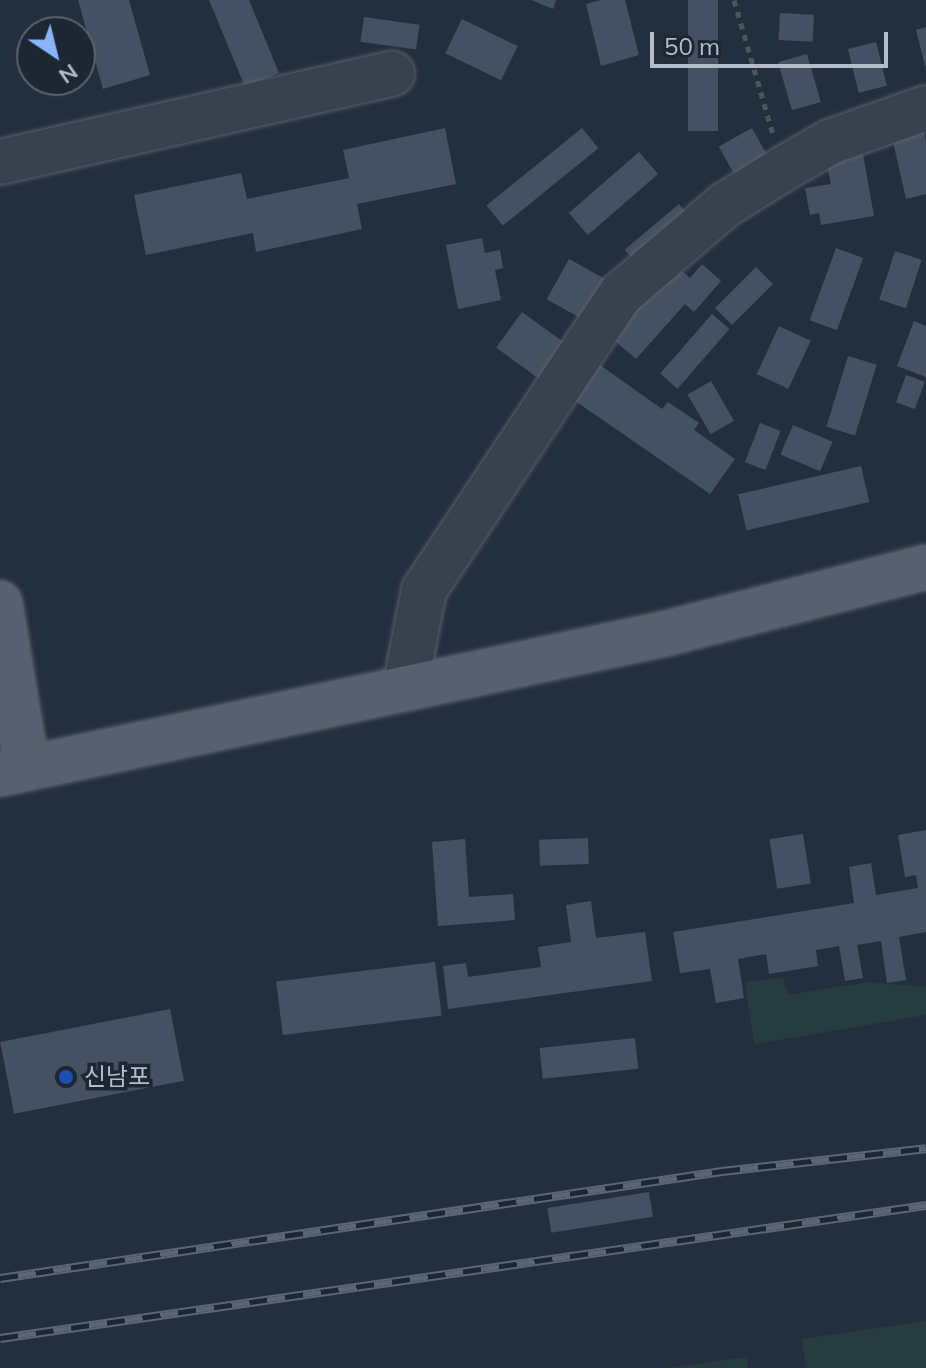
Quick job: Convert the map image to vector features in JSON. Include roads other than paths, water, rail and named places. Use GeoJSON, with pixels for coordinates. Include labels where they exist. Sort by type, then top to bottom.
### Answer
{"type":"FeatureCollection","features":[{"type":"Feature","properties":{"kind":"main road"},"geometry":{"type":"LineString","coordinates":[[0,603],[14,771],[664,634],[926,567]]}},
{"type":"Feature","properties":{"kind":"street"},"geometry":{"type":"LineString","coordinates":[[0,162],[392,74]]}},
{"type":"Feature","properties":{"kind":"street"},"geometry":{"type":"LineString","coordinates":[[405,688],[424,590],[621,294],[725,205],[783,169],[830,142],[926,108]]}},
{"type":"Feature","properties":{"kind":"railway"},"geometry":{"type":"LineString","coordinates":[[0,1278],[722,1171],[926,1148]]}},
{"type":"Feature","properties":{"kind":"railway"},"geometry":{"type":"LineString","coordinates":[[0,1338],[926,1205]]}},
{"type":"Feature","properties":{"kind":"place","name":"신남포"},"geometry":{"type":"Point","coordinates":[66,1077]}}]}
